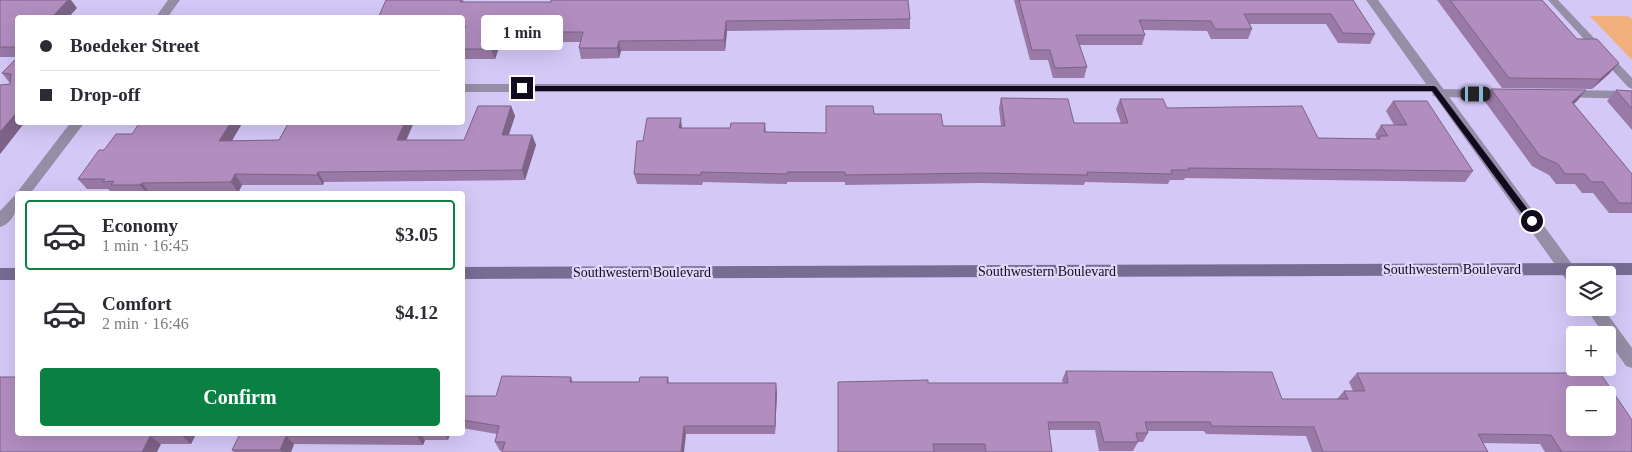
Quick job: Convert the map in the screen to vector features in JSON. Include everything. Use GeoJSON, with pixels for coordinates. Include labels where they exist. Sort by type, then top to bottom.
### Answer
{"type":"FeatureCollection","features":[{"type":"Feature","properties":{"kind":"street"},"geometry":{"type":"LineString","coordinates":[[163,15],[174,0]]}},
{"type":"Feature","properties":{"kind":"street"},"geometry":{"type":"LineString","coordinates":[[1372,0],[1435,91],[1566,267]]}},
{"type":"Feature","properties":{"kind":"street"},"geometry":{"type":"LineString","coordinates":[[24,191],[77,125]]}},
{"type":"Feature","properties":{"kind":"street"},"geometry":{"type":"LineString","coordinates":[[0,221],[15,203]]}},
{"type":"Feature","properties":{"kind":"street","name":"Southwestern Boulevard"},"geometry":{"type":"LineString","coordinates":[[1616,270],[1632,269]]}},
{"type":"Feature","properties":{"kind":"street","name":"Southwestern Boulevard"},"geometry":{"type":"LineString","coordinates":[[465,273],[1566,274]]}},
{"type":"Feature","properties":{"kind":"street"},"geometry":{"type":"LineString","coordinates":[[0,274],[15,274]]}},
{"type":"Feature","properties":{"kind":"street"},"geometry":{"type":"LineString","coordinates":[[1600,316],[1632,361]]}},
{"type":"Feature","properties":{"kind":"lane"},"geometry":{"type":"LineString","coordinates":[[1554,0],[1632,85]]}},
{"type":"Feature","properties":{"kind":"lane"},"geometry":{"type":"LineString","coordinates":[[465,88],[1435,91],[1515,94]]}},
{"type":"Feature","properties":{"kind":"lane"},"geometry":{"type":"LineString","coordinates":[[1554,94],[1632,95]]}},
{"type":"Feature","properties":{"kind":"shaded area"},"geometry":{"type":"Polygon","coordinates":[[[1590,16],[1628,16],[1632,19],[1632,60],[1590,16]]]}},
{"type":"Feature","properties":{"kind":"building"},"geometry":{"type":"Polygon","coordinates":[[[0,0],[68,0],[54,15],[15,15],[15,47],[0,47],[0,0]]]}},
{"type":"Feature","properties":{"kind":"building"},"geometry":{"type":"Polygon","coordinates":[[[386,0],[551,2],[551,0],[908,0],[910,19],[726,21],[724,40],[619,41],[617,48],[579,48],[583,32],[498,32],[491,49],[465,49],[465,15],[379,15],[386,0]]]}},
{"type":"Feature","properties":{"kind":"building"},"geometry":{"type":"Polygon","coordinates":[[[1019,0],[1353,0],[1375,34],[1343,33],[1331,14],[1244,14],[1252,29],[1215,29],[1211,21],[1139,20],[1145,35],[1076,35],[1087,67],[1055,68],[1050,50],[1032,50],[1019,0]]]}},
{"type":"Feature","properties":{"kind":"building"},"geometry":{"type":"Polygon","coordinates":[[[1450,0],[1542,0],[1577,39],[1597,39],[1619,63],[1600,79],[1509,78],[1450,0]]]}},
{"type":"Feature","properties":{"kind":"building"},"geometry":{"type":"Polygon","coordinates":[[[15,60],[15,114],[0,132],[0,85],[10,84],[11,74],[2,73],[15,60]]]}},
{"type":"Feature","properties":{"kind":"building"},"geometry":{"type":"Polygon","coordinates":[[[1491,89],[1586,90],[1572,102],[1632,174],[1632,203],[1619,203],[1603,182],[1591,182],[1585,174],[1565,174],[1558,164],[1540,156],[1491,89]]]}},
{"type":"Feature","properties":{"kind":"building"},"geometry":{"type":"Polygon","coordinates":[[[1616,90],[1632,91],[1632,109],[1616,90]]]}},
{"type":"Feature","properties":{"kind":"building"},"geometry":{"type":"Polygon","coordinates":[[[1001,98],[1068,99],[1074,123],[1128,123],[1120,99],[1163,99],[1167,108],[1302,106],[1318,138],[1380,139],[1379,136],[1388,136],[1381,125],[1407,125],[1393,101],[1427,101],[1473,171],[1188,168],[1189,170],[1171,170],[1172,174],[1087,172],[1088,175],[983,173],[845,175],[845,172],[787,172],[787,174],[701,172],[701,175],[634,174],[637,141],[643,141],[647,118],[681,118],[679,128],[730,128],[731,123],[765,123],[764,132],[826,133],[826,106],[873,106],[874,114],[941,114],[943,126],[1005,126],[1001,98]]]}},
{"type":"Feature","properties":{"kind":"building"},"geometry":{"type":"Polygon","coordinates":[[[478,106],[511,106],[502,135],[532,135],[522,170],[318,172],[317,175],[235,174],[231,182],[142,183],[140,185],[111,185],[114,181],[102,182],[105,179],[78,179],[99,150],[104,150],[116,134],[132,134],[138,125],[229,125],[219,141],[279,140],[287,125],[404,125],[397,140],[464,140],[478,106]]]}},
{"type":"Feature","properties":{"kind":"building"},"geometry":{"type":"Polygon","coordinates":[[[1066,371],[1272,372],[1282,399],[1348,399],[1344,391],[1365,391],[1357,373],[1566,373],[1566,376],[1602,376],[1609,386],[1566,386],[1566,436],[1616,436],[1616,396],[1632,420],[1632,452],[1562,452],[1551,435],[1478,434],[1488,452],[1323,452],[1314,427],[1212,426],[1210,422],[1145,422],[1148,433],[1136,433],[1138,442],[1104,442],[1099,422],[1048,422],[1052,452],[986,452],[985,444],[933,444],[934,452],[838,452],[838,382],[928,380],[928,383],[1068,383],[1066,371]]]}},
{"type":"Feature","properties":{"kind":"building"},"geometry":{"type":"Polygon","coordinates":[[[502,376],[571,377],[570,382],[639,382],[640,377],[668,377],[667,383],[776,383],[775,426],[684,426],[681,452],[502,452],[505,442],[495,442],[499,426],[465,420],[465,396],[496,396],[502,376]]]}},
{"type":"Feature","properties":{"kind":"building"},"geometry":{"type":"Polygon","coordinates":[[[0,377],[15,377],[15,436],[150,436],[142,452],[0,452],[0,377]]]}},
{"type":"Feature","properties":{"kind":"building"},"geometry":{"type":"Polygon","coordinates":[[[239,436],[286,436],[280,450],[232,450],[239,436]]]}},
{"type":"Feature","properties":{"kind":"route"},"geometry":{"type":"LineString","coordinates":[[522,88],[1434,88],[1532,221]]}}]}
